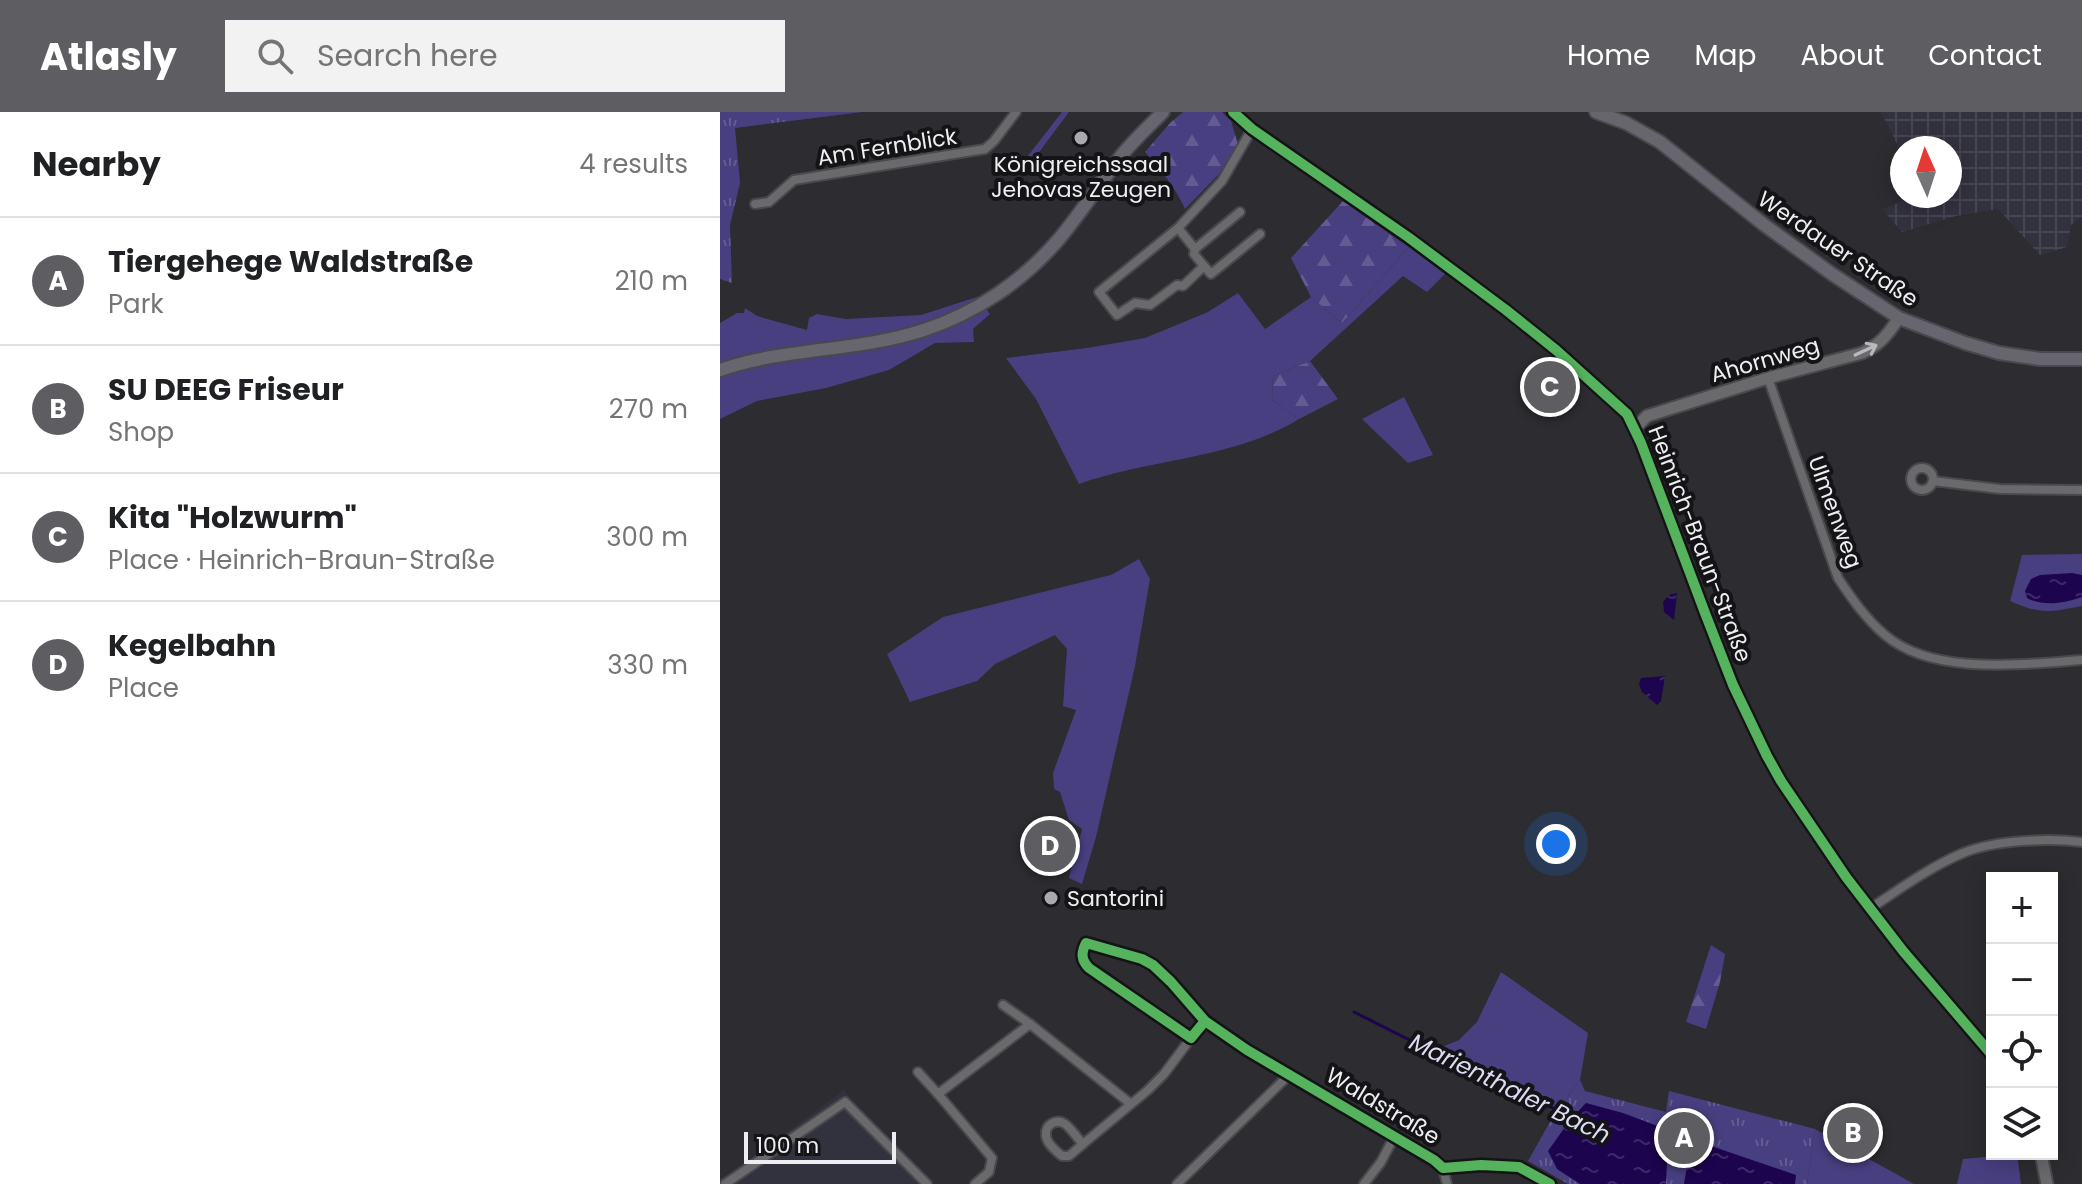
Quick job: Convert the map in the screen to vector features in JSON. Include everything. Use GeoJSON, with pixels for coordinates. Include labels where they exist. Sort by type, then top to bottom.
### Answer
{"type":"FeatureCollection","features":[{"type":"Feature","properties":{"kind":"main road"},"geometry":{"type":"LineString","coordinates":[[720,370],[764,357],[897,338],[944,323],[983,303],[1018,279],[1057,242],[1123,154],[1163,112]]}},
{"type":"Feature","properties":{"kind":"main road","name":"Werdauer Straße"},"geometry":{"type":"LineString","coordinates":[[1596,112],[1626,123],[1660,142],[1763,224],[1899,318],[1999,353],[2055,360],[2082,359]]}},
{"type":"Feature","properties":{"kind":"street","name":"Am Fernblick"},"geometry":{"type":"LineString","coordinates":[[755,204],[769,202],[794,180],[985,149],[1016,112]]}},
{"type":"Feature","properties":{"kind":"street","name":"Heinrich-Braun-Straße"},"geometry":{"type":"LineString","coordinates":[[1233,112],[1252,129],[1408,237],[1506,310],[1627,414],[1641,443],[1733,685],[1767,756],[1846,877],[1903,951],[1986,1048]]}},
{"type":"Feature","properties":{"kind":"street"},"geometry":{"type":"LineString","coordinates":[[1204,266],[1183,286],[1177,285],[1150,305],[1135,303],[1117,315],[1099,292],[1178,228],[1222,181],[1252,129]]}},
{"type":"Feature","properties":{"kind":"street"},"geometry":{"type":"LineString","coordinates":[[1195,249],[1240,212]]}},
{"type":"Feature","properties":{"kind":"street"},"geometry":{"type":"LineString","coordinates":[[1178,228],[1211,274],[1260,234]]}},
{"type":"Feature","properties":{"kind":"street","name":"Ahornweg"},"geometry":{"type":"LineString","coordinates":[[1634,429],[1647,416],[1768,378],[1862,353],[1876,347],[1899,318]]}},
{"type":"Feature","properties":{"kind":"street","name":"Ulmenweg"},"geometry":{"type":"LineString","coordinates":[[1768,378],[1838,578],[1857,608],[1886,637],[1918,655],[1960,663],[2029,664],[2082,660]]}},
{"type":"Feature","properties":{"kind":"street"},"geometry":{"type":"LineString","coordinates":[[1933,481],[2000,489],[2082,490]]}},
{"type":"Feature","properties":{"kind":"street"},"geometry":{"type":"LineString","coordinates":[[1871,908],[1922,873],[1966,852],[2009,842],[2082,842]]}},
{"type":"Feature","properties":{"kind":"street","name":"Waldstraße"},"geometry":{"type":"LineString","coordinates":[[1191,1038],[1089,968],[1082,956],[1086,943],[1153,965],[1205,1021],[1247,1050],[1443,1168],[1481,1165],[1519,1167],[1550,1184]]}},
{"type":"Feature","properties":{"kind":"street"},"geometry":{"type":"LineString","coordinates":[[1003,1005],[1131,1104]]}},
{"type":"Feature","properties":{"kind":"street"},"geometry":{"type":"LineString","coordinates":[[1083,1144],[1064,1123],[1057,1121],[1047,1129],[1049,1143],[1062,1156],[1069,1156],[1131,1104],[1164,1074],[1205,1021]]}},
{"type":"Feature","properties":{"kind":"street"},"geometry":{"type":"LineString","coordinates":[[938,1094],[1030,1024]]}},
{"type":"Feature","properties":{"kind":"street"},"geometry":{"type":"LineString","coordinates":[[918,1072],[992,1158],[989,1172],[975,1184]]}},
{"type":"Feature","properties":{"kind":"street"},"geometry":{"type":"LineString","coordinates":[[1177,1184],[1290,1074]]}},
{"type":"Feature","properties":{"kind":"street"},"geometry":{"type":"LineString","coordinates":[[725,1184],[845,1102],[927,1184]]}},
{"type":"Feature","properties":{"kind":"street"},"geometry":{"type":"LineString","coordinates":[[1364,1184],[1381,1162],[1394,1137]]}},
{"type":"Feature","properties":{"kind":"street"},"geometry":{"type":"LineString","coordinates":[[2042,1160],[2047,1184]]}},
{"type":"Feature","properties":{"kind":"street"},"geometry":{"type":"LineString","coordinates":[[1443,1168],[1447,1184]]}},
{"type":"Feature","properties":{"kind":"shaded area"},"geometry":{"type":"Polygon","coordinates":[[[1881,112],[2082,112],[2082,217],[2071,225],[2067,247],[2040,255],[1998,209],[1956,216],[1902,232],[1882,209],[1890,206],[1962,208],[1962,136],[1893,136],[1881,112]]]}},
{"type":"Feature","properties":{"kind":"shaded area"},"geometry":{"type":"Polygon","coordinates":[[[844,1090],[918,1184],[720,1184],[720,1179],[844,1090]]]}},
{"type":"Feature","properties":{"kind":"green space"},"geometry":{"type":"Polygon","coordinates":[[[720,112],[862,112],[735,128],[740,183],[730,225],[732,283],[720,279],[720,112]]]}},
{"type":"Feature","properties":{"kind":"green space"},"geometry":{"type":"Polygon","coordinates":[[[1062,112],[1069,112],[1025,171],[1020,166],[1062,112]]]}},
{"type":"Feature","properties":{"kind":"green space"},"geometry":{"type":"Polygon","coordinates":[[[1183,112],[1222,112],[1231,121],[1238,144],[1219,174],[1185,209],[1177,193],[1145,152],[1183,112]]]}},
{"type":"Feature","properties":{"kind":"green space"},"geometry":{"type":"Polygon","coordinates":[[[1343,201],[1409,247],[1342,323],[1311,297],[1291,258],[1343,201]]]}},
{"type":"Feature","properties":{"kind":"green space"},"geometry":{"type":"Polygon","coordinates":[[[1409,247],[1445,274],[1427,292],[1403,276],[1310,361],[1273,376],[1272,400],[1299,419],[1247,443],[1219,451],[1079,484],[1036,399],[1006,358],[1145,338],[1208,312],[1238,293],[1265,329],[1311,297],[1342,323],[1409,247]]]}},
{"type":"Feature","properties":{"kind":"green space"},"geometry":{"type":"Polygon","coordinates":[[[977,297],[990,314],[973,329],[974,342],[935,343],[889,370],[826,388],[757,401],[720,419],[720,323],[737,313],[744,313],[745,308],[757,316],[807,330],[809,318],[817,314],[846,319],[921,315],[977,297]]]}},
{"type":"Feature","properties":{"kind":"green space"},"geometry":{"type":"Polygon","coordinates":[[[1310,361],[1338,399],[1299,419],[1272,400],[1273,376],[1310,361]]]}},
{"type":"Feature","properties":{"kind":"green space"},"geometry":{"type":"Polygon","coordinates":[[[1404,397],[1433,455],[1408,463],[1362,419],[1404,397]]]}},
{"type":"Feature","properties":{"kind":"green space"},"geometry":{"type":"Polygon","coordinates":[[[2082,554],[2082,606],[2046,611],[2010,601],[2022,555],[2082,554]]]}},
{"type":"Feature","properties":{"kind":"green space"},"geometry":{"type":"Polygon","coordinates":[[[1139,559],[1150,579],[1135,666],[1096,837],[1082,884],[1069,878],[1082,829],[1069,820],[1060,792],[1054,789],[1053,773],[1076,710],[1063,706],[1067,649],[1055,635],[995,664],[977,681],[910,702],[887,654],[943,617],[1111,575],[1139,559]]]}},
{"type":"Feature","properties":{"kind":"green space"},"geometry":{"type":"Polygon","coordinates":[[[1711,945],[1725,954],[1706,1029],[1686,1022],[1711,945]]]}},
{"type":"Feature","properties":{"kind":"green space"},"geometry":{"type":"Polygon","coordinates":[[[1501,972],[1588,1033],[1580,1080],[1556,1113],[1440,1048],[1459,1040],[1477,1022],[1501,972]]]}},
{"type":"Feature","properties":{"kind":"green space"},"geometry":{"type":"Polygon","coordinates":[[[1580,1080],[1585,1091],[1666,1112],[1669,1091],[1815,1129],[1807,1184],[1568,1184],[1528,1161],[1551,1120],[1580,1080]]]}},
{"type":"Feature","properties":{"kind":"green space"},"geometry":{"type":"Polygon","coordinates":[[[1815,1129],[1914,1184],[1807,1184],[1815,1129]]]}},
{"type":"Feature","properties":{"kind":"green space"},"geometry":{"type":"Polygon","coordinates":[[[1986,1157],[1986,1160],[2018,1160],[2021,1184],[1957,1184],[1963,1159],[1986,1157]]]}},
{"type":"Feature","properties":{"kind":"water"},"geometry":{"type":"Polygon","coordinates":[[[2040,575],[2082,575],[2082,597],[2054,603],[2027,598],[2025,591],[2031,579],[2040,575]]]}},
{"type":"Feature","properties":{"kind":"water"},"geometry":{"type":"Polygon","coordinates":[[[1677,593],[1674,620],[1664,612],[1663,602],[1669,595],[1677,593]]]}},
{"type":"Feature","properties":{"kind":"water"},"geometry":{"type":"Polygon","coordinates":[[[1665,676],[1661,701],[1657,705],[1642,692],[1639,684],[1641,678],[1665,676]]]}},
{"type":"Feature","properties":{"kind":"water"},"geometry":{"type":"Polygon","coordinates":[[[1586,1103],[1663,1128],[1666,1184],[1580,1184],[1557,1169],[1548,1151],[1586,1103]]]}},
{"type":"Feature","properties":{"kind":"water"},"geometry":{"type":"Polygon","coordinates":[[[1714,1147],[1796,1175],[1795,1184],[1684,1184],[1688,1163],[1694,1153],[1714,1147]]]}},
{"type":"Feature","properties":{"kind":"waterway","name":"Marienthaler Bach"},"geometry":{"type":"LineString","coordinates":[[1354,1012],[1517,1094],[1555,1109],[1571,1121]]}},
{"type":"Feature","properties":{"kind":"cycle path"},"geometry":{"type":"LineString","coordinates":[[1233,112],[1252,129],[1408,237],[1506,310],[1627,414],[1641,443],[1733,685],[1781,781],[1846,877],[1903,951],[1986,1048]]}},
{"type":"Feature","properties":{"kind":"cycle path"},"geometry":{"type":"LineString","coordinates":[[1205,1021],[1191,1038],[1089,968],[1083,956],[1086,943],[1153,965],[1205,1021],[1247,1050],[1443,1168],[1481,1165],[1519,1167],[1550,1184]]}},
{"type":"Feature","properties":{"kind":"place","name":"Königreichssaal Jehovas Zeugen"},"geometry":{"type":"Point","coordinates":[1081,138]}},
{"type":"Feature","properties":{"kind":"place","name":"Kita \"Holzwurm\""},"geometry":{"type":"Point","coordinates":[1550,387]}},
{"type":"Feature","properties":{"kind":"place","name":"Kegelbahn"},"geometry":{"type":"Point","coordinates":[1050,846]}},
{"type":"Feature","properties":{"kind":"place","name":"Santorini"},"geometry":{"type":"Point","coordinates":[1051,898]}},
{"type":"Feature","properties":{"kind":"place","name":"SU DEEG Friseur"},"geometry":{"type":"Point","coordinates":[1853,1133]}},
{"type":"Feature","properties":{"kind":"place","name":"Tiergehege Waldstraße"},"geometry":{"type":"Point","coordinates":[1684,1138]}}]}
